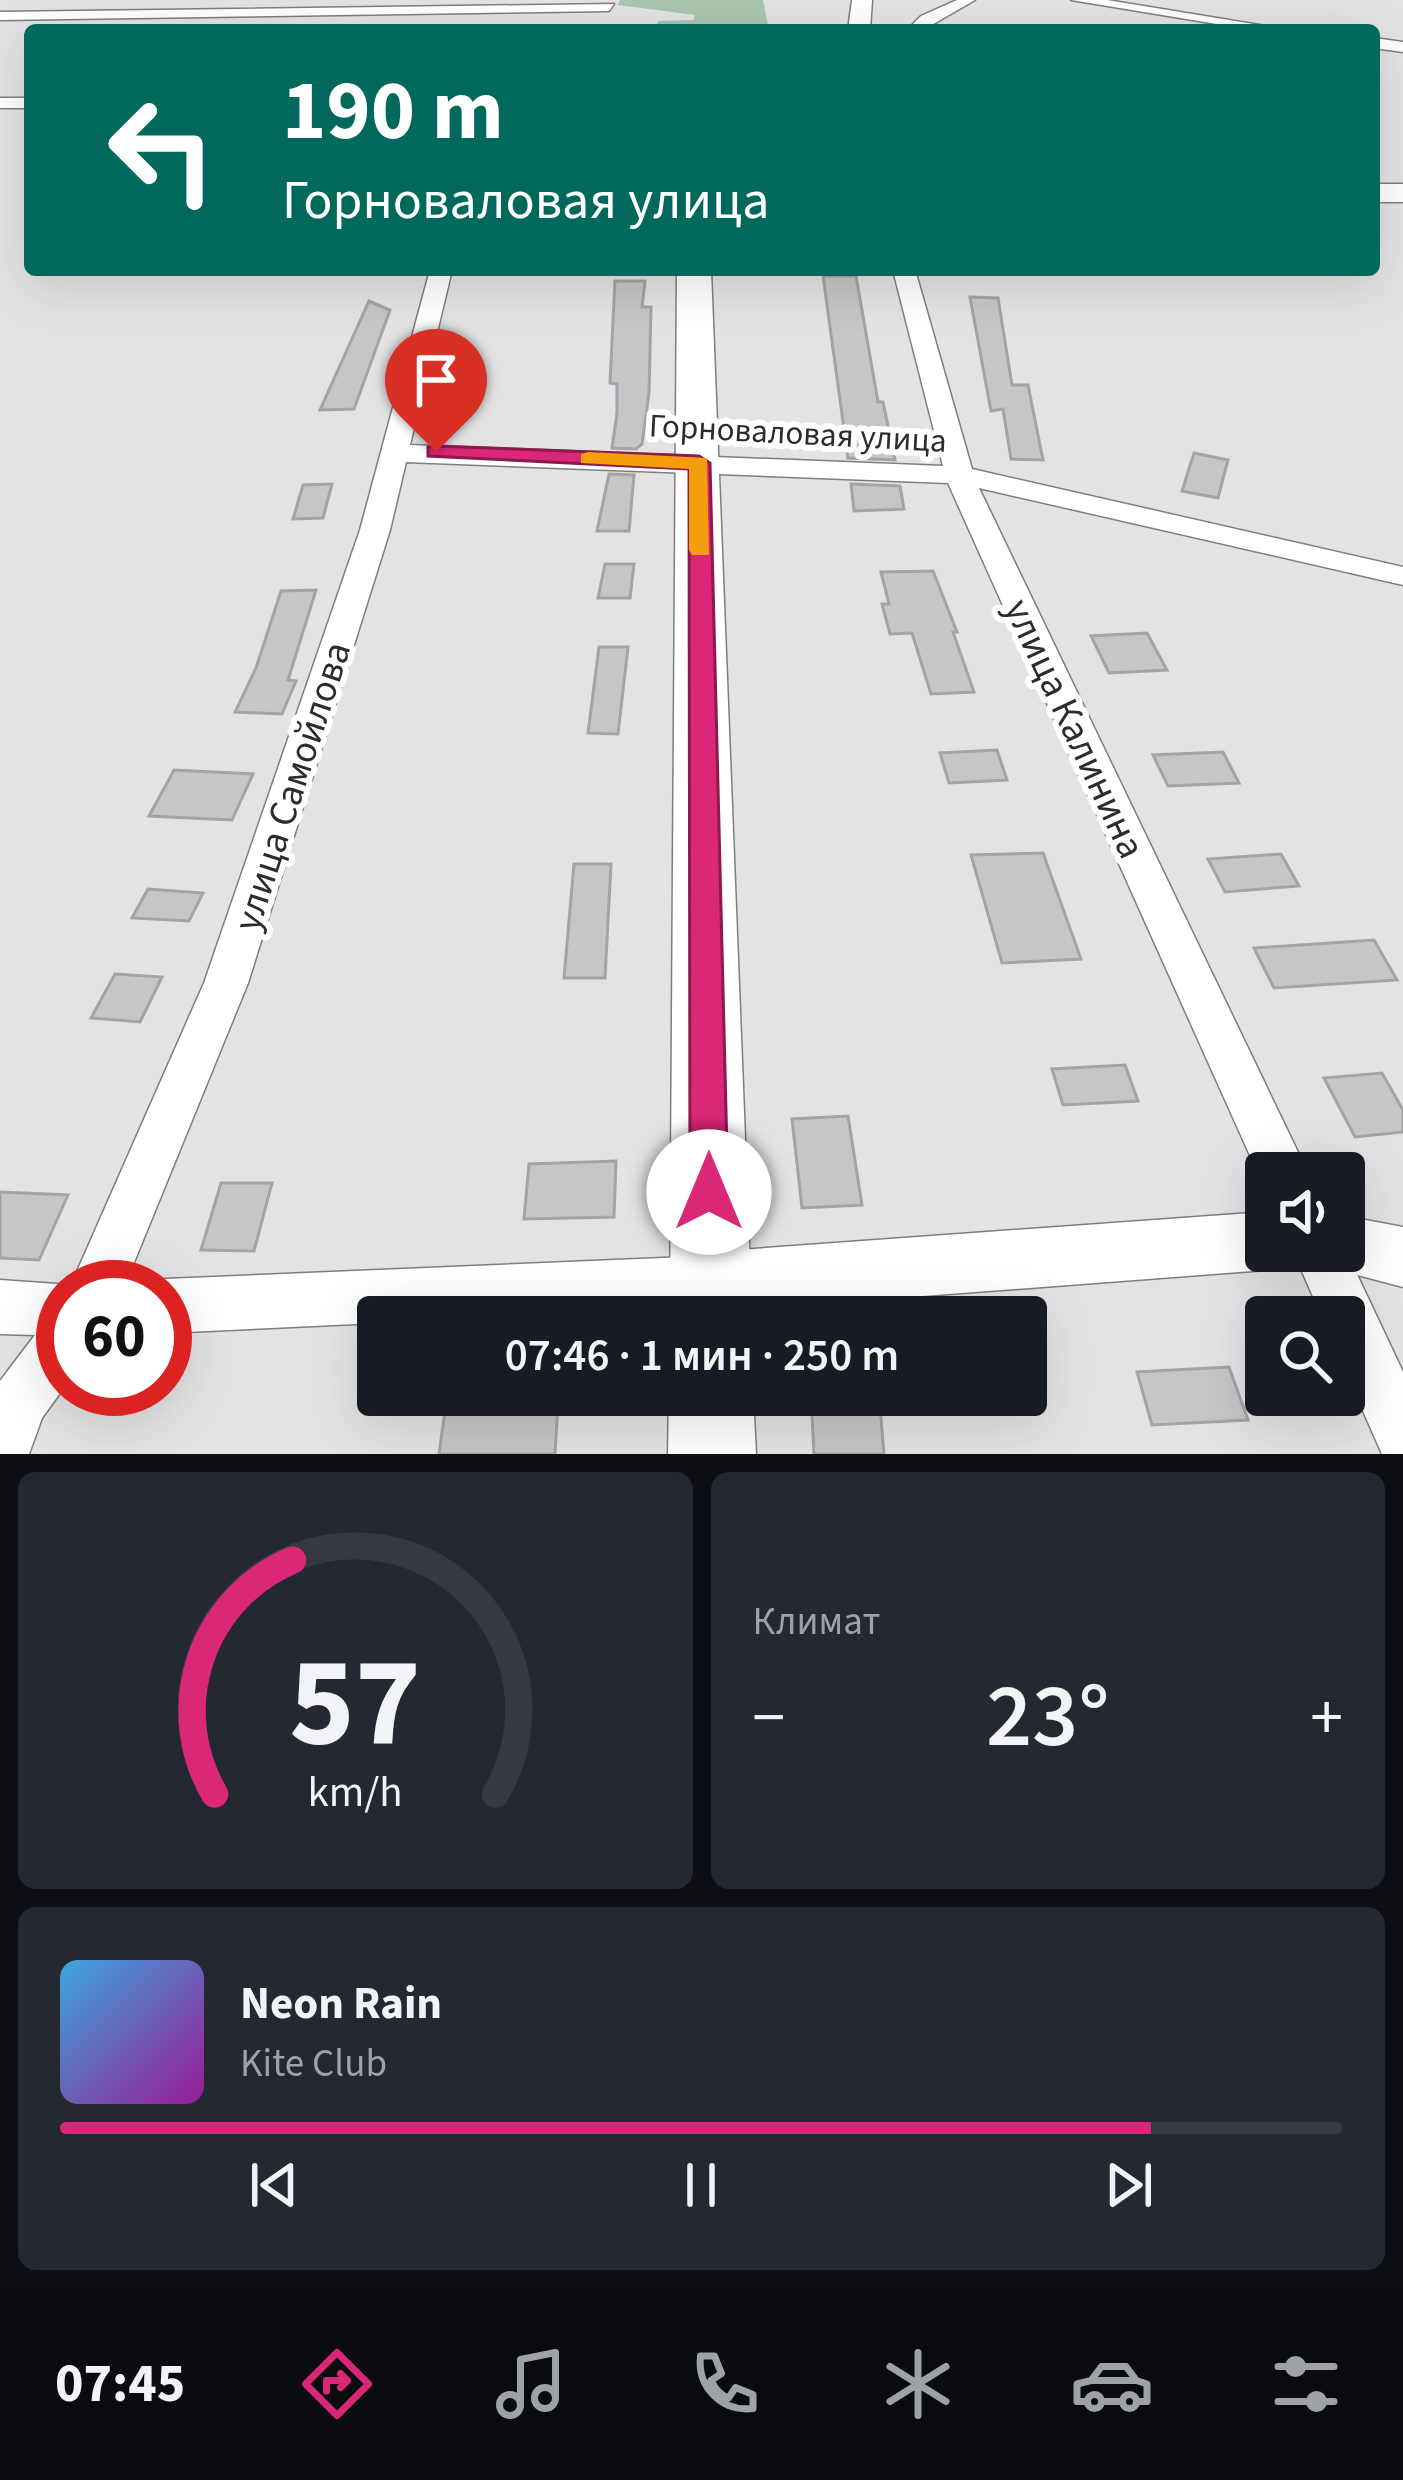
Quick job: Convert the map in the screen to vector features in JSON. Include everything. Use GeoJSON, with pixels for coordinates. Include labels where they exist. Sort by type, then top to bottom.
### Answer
{"type":"FeatureCollection","features":[{"type":"Feature","properties":{"kind":"main road"},"geometry":{"type":"LineString","coordinates":[[694,276],[711,1296]]}},
{"type":"Feature","properties":{"kind":"main road"},"geometry":{"type":"LineString","coordinates":[[712,1416],[712,1454]]}},
{"type":"Feature","properties":{"kind":"street"},"geometry":{"type":"LineString","coordinates":[[921,24],[968,0]]}},
{"type":"Feature","properties":{"kind":"street"},"geometry":{"type":"LineString","coordinates":[[1078,0],[1242,24]]}},
{"type":"Feature","properties":{"kind":"street"},"geometry":{"type":"LineString","coordinates":[[0,16],[486,4],[609,7]]}},
{"type":"Feature","properties":{"kind":"street","name":"улица Самойлова"},"geometry":{"type":"LineString","coordinates":[[108,1260],[226,983],[328,678],[439,276]]}},
{"type":"Feature","properties":{"kind":"street","name":"улица Калинина"},"geometry":{"type":"LineString","coordinates":[[906,276],[959,475],[1273,1152]]}},
{"type":"Feature","properties":{"kind":"street","name":"Горноваловая улица"},"geometry":{"type":"LineString","coordinates":[[394,453],[959,475],[1403,576]]}},
{"type":"Feature","properties":{"kind":"street"},"geometry":{"type":"LineString","coordinates":[[749,1296],[1245,1243]]}},
{"type":"Feature","properties":{"kind":"street"},"geometry":{"type":"LineString","coordinates":[[1365,1249],[1403,1257]]}},
{"type":"Feature","properties":{"kind":"street"},"geometry":{"type":"LineString","coordinates":[[1329,1272],[1403,1436]]}},
{"type":"Feature","properties":{"kind":"street"},"geometry":{"type":"LineString","coordinates":[[192,1306],[357,1304]]}},
{"type":"Feature","properties":{"kind":"street"},"geometry":{"type":"LineString","coordinates":[[0,1307],[36,1308]]}},
{"type":"Feature","properties":{"kind":"street"},"geometry":{"type":"LineString","coordinates":[[0,1453],[20,1401],[36,1379]]}},
{"type":"Feature","properties":{"kind":"green space"},"geometry":{"type":"Polygon","coordinates":[[[620,0],[763,0],[768,24],[657,24],[693,20],[695,15],[618,5],[620,0]]]}},
{"type":"Feature","properties":{"kind":"building"},"geometry":{"type":"Polygon","coordinates":[[[823,276],[856,276],[878,402],[883,402],[895,460],[848,458],[823,276]]]}},
{"type":"Feature","properties":{"kind":"building"},"geometry":{"type":"Polygon","coordinates":[[[615,281],[645,281],[642,307],[651,307],[649,393],[642,444],[636,449],[612,448],[617,413],[617,384],[610,383],[615,281]]]}},
{"type":"Feature","properties":{"kind":"building"},"geometry":{"type":"Polygon","coordinates":[[[970,297],[998,298],[1012,385],[1028,385],[1043,460],[1011,459],[1003,409],[991,411],[970,297]]]}},
{"type":"Feature","properties":{"kind":"building"},"geometry":{"type":"Polygon","coordinates":[[[369,301],[390,310],[354,409],[320,410],[369,301]]]}},
{"type":"Feature","properties":{"kind":"building"},"geometry":{"type":"Polygon","coordinates":[[[1194,453],[1228,460],[1218,498],[1182,491],[1194,453]]]}},
{"type":"Feature","properties":{"kind":"building"},"geometry":{"type":"Polygon","coordinates":[[[609,474],[634,475],[629,531],[597,531],[609,474]]]}},
{"type":"Feature","properties":{"kind":"building"},"geometry":{"type":"Polygon","coordinates":[[[332,484],[323,518],[293,519],[303,485],[332,484]]]}},
{"type":"Feature","properties":{"kind":"building"},"geometry":{"type":"Polygon","coordinates":[[[851,484],[900,486],[904,509],[854,511],[851,484]]]}},
{"type":"Feature","properties":{"kind":"building"},"geometry":{"type":"Polygon","coordinates":[[[605,564],[634,564],[630,598],[598,598],[605,564]]]}},
{"type":"Feature","properties":{"kind":"building"},"geometry":{"type":"Polygon","coordinates":[[[933,571],[974,692],[931,694],[912,633],[890,634],[882,604],[889,604],[881,572],[933,571]]]}},
{"type":"Feature","properties":{"kind":"building"},"geometry":{"type":"Polygon","coordinates":[[[316,590],[288,680],[296,681],[282,714],[235,712],[256,668],[281,591],[316,590]]]}},
{"type":"Feature","properties":{"kind":"building"},"geometry":{"type":"Polygon","coordinates":[[[1147,633],[1167,670],[1109,673],[1091,636],[1147,633]]]}},
{"type":"Feature","properties":{"kind":"building"},"geometry":{"type":"Polygon","coordinates":[[[599,647],[628,647],[618,734],[588,733],[599,647]]]}},
{"type":"Feature","properties":{"kind":"building"},"geometry":{"type":"Polygon","coordinates":[[[997,750],[1007,780],[949,783],[940,753],[997,750]]]}},
{"type":"Feature","properties":{"kind":"building"},"geometry":{"type":"Polygon","coordinates":[[[1223,752],[1239,783],[1168,786],[1153,755],[1223,752]]]}},
{"type":"Feature","properties":{"kind":"building"},"geometry":{"type":"Polygon","coordinates":[[[174,770],[253,774],[232,820],[149,816],[174,770]]]}},
{"type":"Feature","properties":{"kind":"building"},"geometry":{"type":"Polygon","coordinates":[[[1043,853],[1081,959],[1002,963],[971,855],[1043,853]]]}},
{"type":"Feature","properties":{"kind":"building"},"geometry":{"type":"Polygon","coordinates":[[[1281,854],[1299,886],[1225,892],[1208,859],[1281,854]]]}},
{"type":"Feature","properties":{"kind":"building"},"geometry":{"type":"Polygon","coordinates":[[[574,864],[611,864],[605,978],[564,978],[574,864]]]}},
{"type":"Feature","properties":{"kind":"building"},"geometry":{"type":"Polygon","coordinates":[[[148,889],[203,893],[189,921],[132,918],[148,889]]]}},
{"type":"Feature","properties":{"kind":"building"},"geometry":{"type":"Polygon","coordinates":[[[1374,940],[1397,980],[1274,988],[1254,948],[1374,940]]]}},
{"type":"Feature","properties":{"kind":"building"},"geometry":{"type":"Polygon","coordinates":[[[115,974],[162,977],[140,1022],[91,1018],[115,974]]]}},
{"type":"Feature","properties":{"kind":"building"},"geometry":{"type":"Polygon","coordinates":[[[1125,1065],[1138,1101],[1063,1105],[1052,1069],[1125,1065]]]}},
{"type":"Feature","properties":{"kind":"building"},"geometry":{"type":"Polygon","coordinates":[[[1382,1073],[1403,1110],[1403,1132],[1355,1137],[1324,1078],[1382,1073]]]}},
{"type":"Feature","properties":{"kind":"building"},"geometry":{"type":"Polygon","coordinates":[[[848,1116],[862,1205],[802,1208],[792,1119],[848,1116]]]}},
{"type":"Feature","properties":{"kind":"building"},"geometry":{"type":"Polygon","coordinates":[[[616,1161],[614,1217],[524,1219],[529,1164],[616,1161]]]}},
{"type":"Feature","properties":{"kind":"building"},"geometry":{"type":"Polygon","coordinates":[[[221,1183],[272,1183],[254,1251],[201,1250],[221,1183]]]}},
{"type":"Feature","properties":{"kind":"building"},"geometry":{"type":"Polygon","coordinates":[[[0,1192],[68,1195],[39,1260],[0,1258],[0,1192]]]}},
{"type":"Feature","properties":{"kind":"building"},"geometry":{"type":"Polygon","coordinates":[[[1229,1367],[1248,1420],[1152,1425],[1137,1372],[1229,1367]]]}},
{"type":"Feature","properties":{"kind":"building"},"geometry":{"type":"Polygon","coordinates":[[[444,1416],[557,1416],[555,1454],[439,1454],[444,1416]]]}},
{"type":"Feature","properties":{"kind":"building"},"geometry":{"type":"Polygon","coordinates":[[[812,1416],[881,1416],[884,1454],[814,1454],[812,1416]]]}},
{"type":"Feature","properties":{"kind":"slow traffic"},"geometry":{"type":"LineString","coordinates":[[588,458],[699,463],[700,550]]}},
{"type":"Feature","properties":{"kind":"route"},"geometry":{"type":"LineString","coordinates":[[436,452],[699,463],[709,1192]]}}]}
